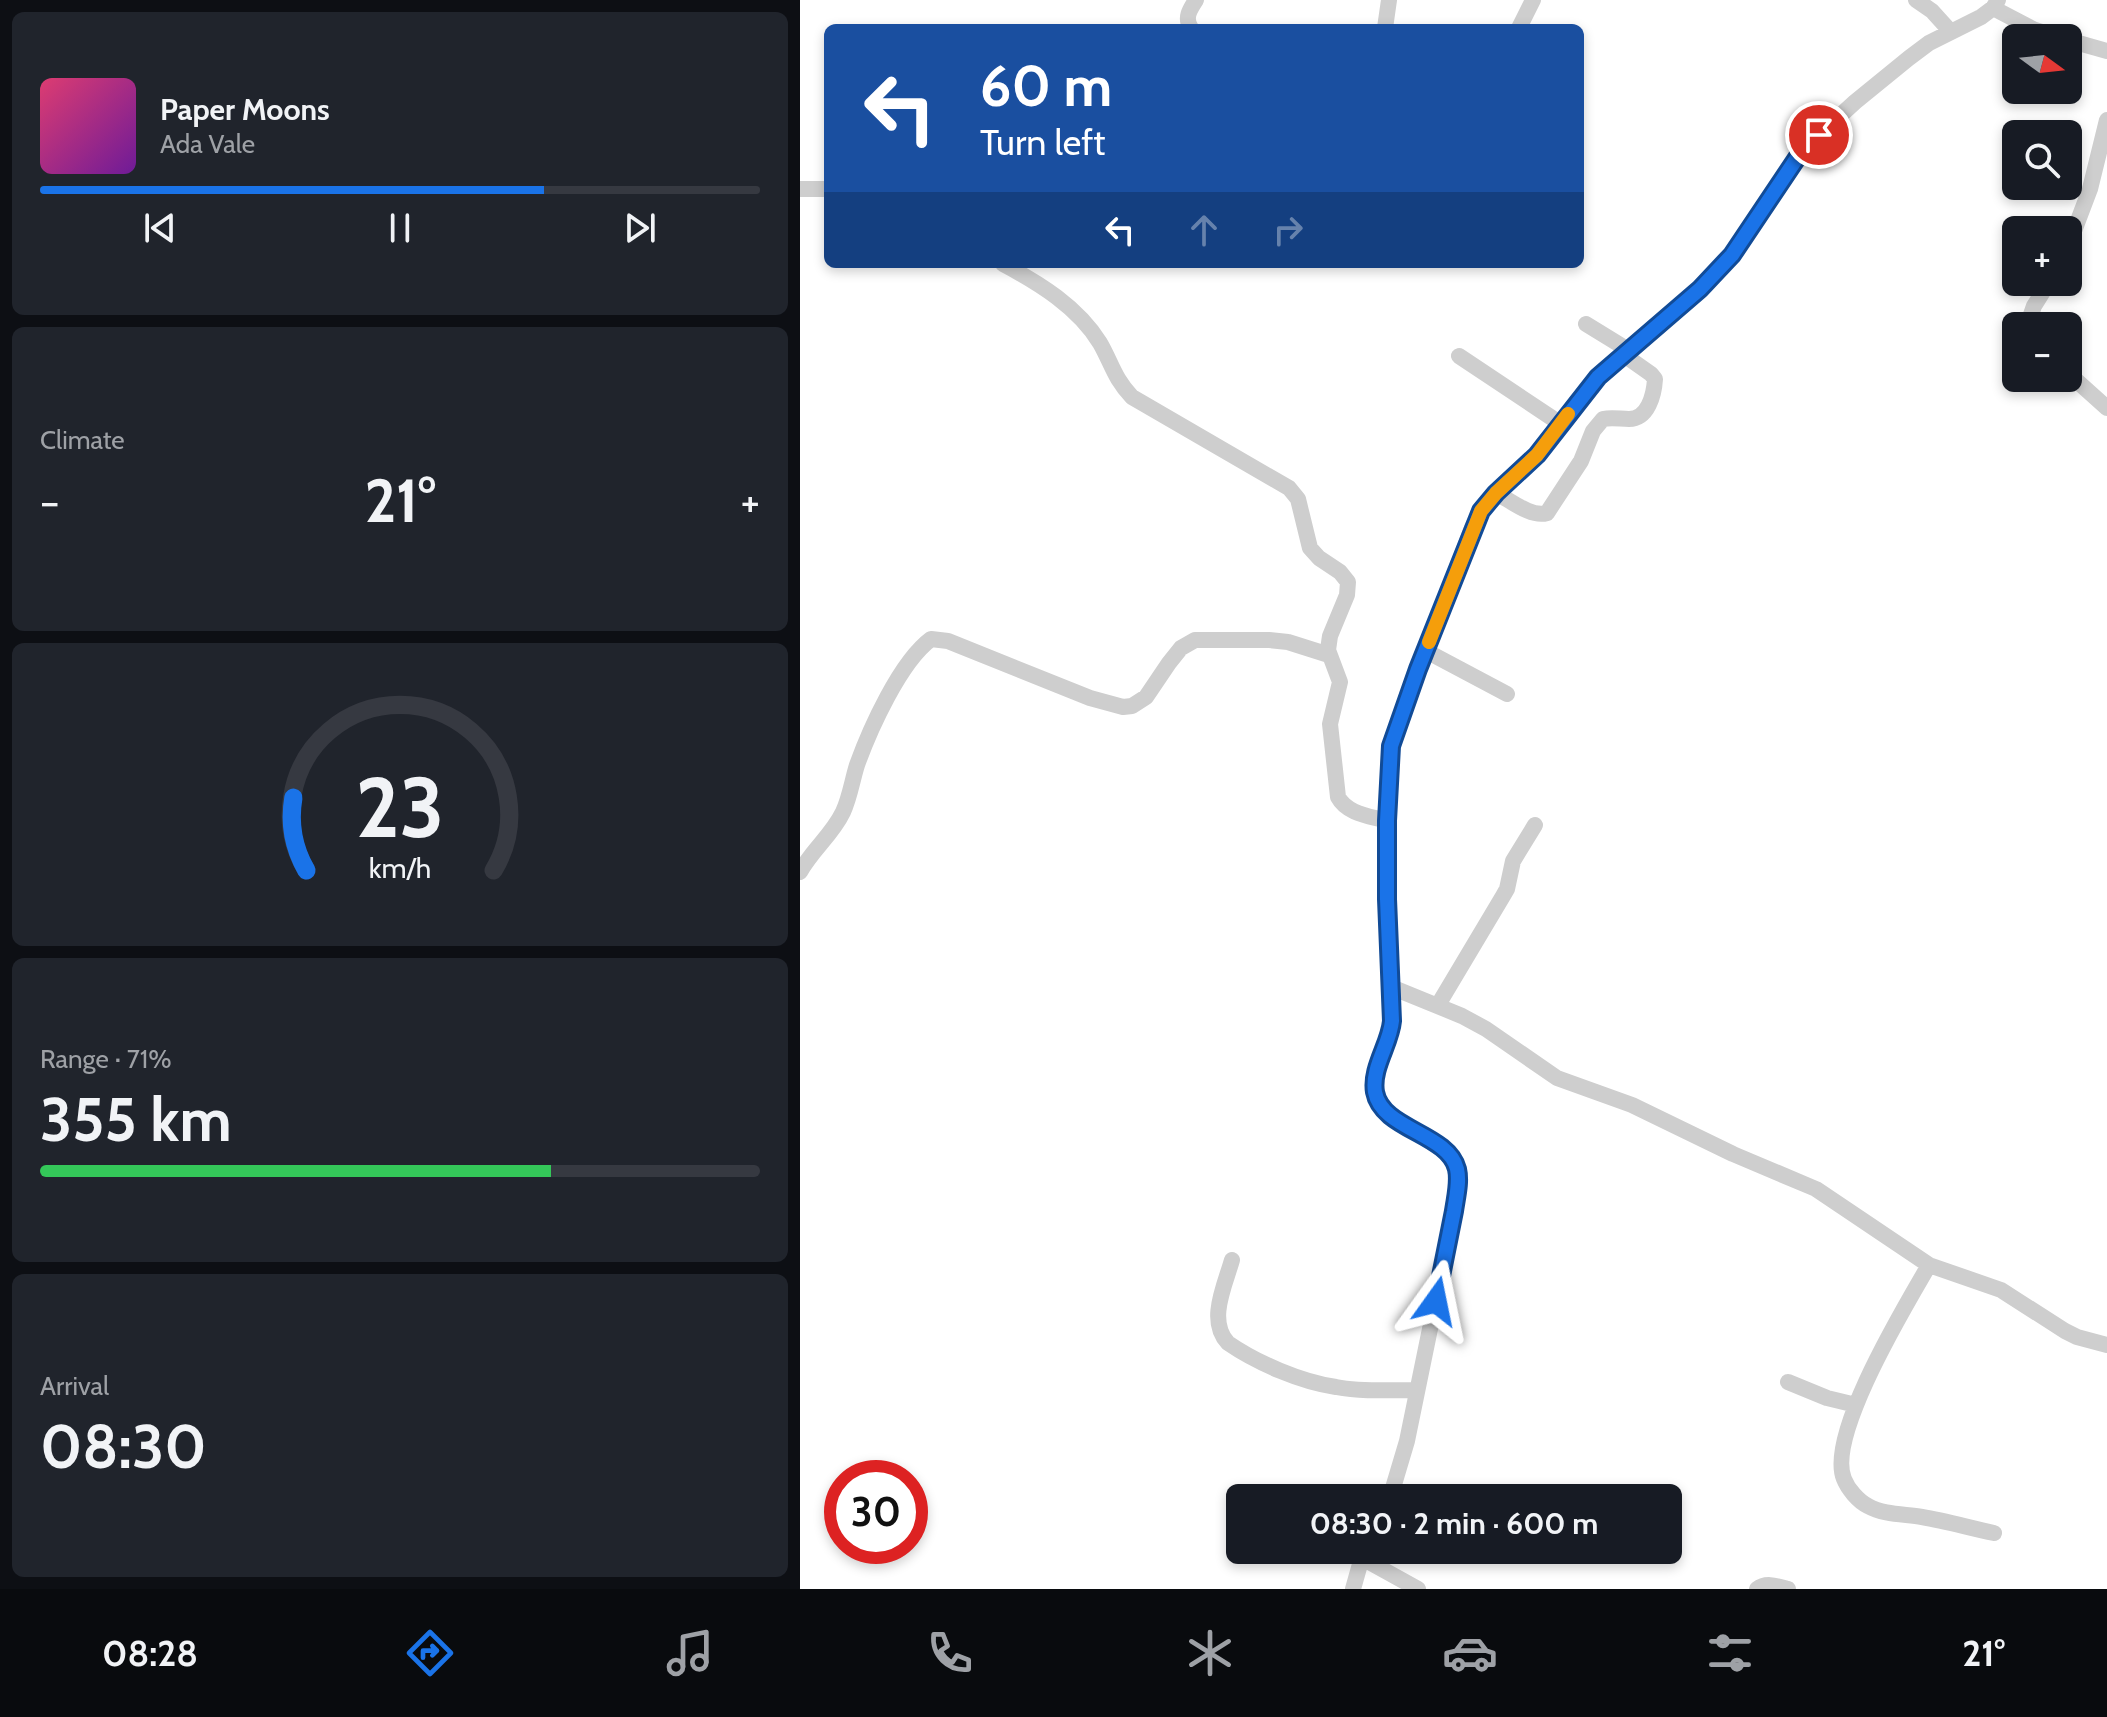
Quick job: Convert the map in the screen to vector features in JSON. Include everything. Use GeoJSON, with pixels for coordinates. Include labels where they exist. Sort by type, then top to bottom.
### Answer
{"type":"FeatureCollection","features":[{"type":"Feature","properties":{"kind":"street"},"geometry":{"type":"LineString","coordinates":[[1189,24],[1188,14],[1196,0]]}},
{"type":"Feature","properties":{"kind":"street"},"geometry":{"type":"LineString","coordinates":[[1386,24],[1389,0]]}},
{"type":"Feature","properties":{"kind":"street"},"geometry":{"type":"LineString","coordinates":[[1521,24],[1533,0]]}},
{"type":"Feature","properties":{"kind":"street"},"geometry":{"type":"LineString","coordinates":[[1916,0],[1932,11],[1951,32]]}},
{"type":"Feature","properties":{"kind":"street"},"geometry":{"type":"LineString","coordinates":[[1395,1484],[1448,1241],[1458,1175],[1451,1156],[1381,1107],[1375,1084],[1392,1029],[1387,821],[1391,746],[1472,528],[1496,493],[1537,455],[1598,377],[1700,289],[1732,255],[1797,158],[1819,135],[1929,43],[1970,23],[1995,4],[2026,24]]}},
{"type":"Feature","properties":{"kind":"street"},"geometry":{"type":"LineString","coordinates":[[2082,44],[2107,51]]}},
{"type":"Feature","properties":{"kind":"street"},"geometry":{"type":"LineString","coordinates":[[2080,216],[2090,189],[2107,120]]}},
{"type":"Feature","properties":{"kind":"street"},"geometry":{"type":"LineString","coordinates":[[800,189],[824,189]]}},
{"type":"Feature","properties":{"kind":"street"},"geometry":{"type":"LineString","coordinates":[[1010,268],[1076,314],[1095,337],[1116,378],[1132,397],[1295,494],[1310,548],[1348,582],[1347,595],[1330,636],[1328,650],[1340,682],[1330,724],[1338,797],[1350,810],[1387,821]]}},
{"type":"Feature","properties":{"kind":"street"},"geometry":{"type":"LineString","coordinates":[[1496,493],[1540,515],[1547,513],[1581,461],[1593,431],[1603,419],[1639,417],[1648,407],[1655,379],[1627,353],[1586,324]]}},
{"type":"Feature","properties":{"kind":"street"},"geometry":{"type":"LineString","coordinates":[[1459,356],[1561,424]]}},
{"type":"Feature","properties":{"kind":"street"},"geometry":{"type":"LineString","coordinates":[[2082,386],[2107,408]]}},
{"type":"Feature","properties":{"kind":"street"},"geometry":{"type":"LineString","coordinates":[[800,872],[842,814],[879,712],[913,657],[931,639],[948,641],[1090,698],[1123,707],[1132,706],[1146,697],[1181,648],[1195,640],[1288,642],[1329,655]]}},
{"type":"Feature","properties":{"kind":"street"},"geometry":{"type":"LineString","coordinates":[[1426,651],[1507,694]]}},
{"type":"Feature","properties":{"kind":"street"},"geometry":{"type":"LineString","coordinates":[[1438,1005],[1507,889],[1513,861],[1535,825]]}},
{"type":"Feature","properties":{"kind":"street"},"geometry":{"type":"LineString","coordinates":[[1391,987],[1438,1005],[1486,1029],[1557,1078],[1632,1105],[1733,1154],[1816,1189],[1929,1265],[1992,1286],[2065,1331],[2107,1345]]}},
{"type":"Feature","properties":{"kind":"street"},"geometry":{"type":"LineString","coordinates":[[1232,1260],[1218,1312],[1221,1335],[1228,1343],[1290,1374],[1322,1384],[1339,1388],[1417,1390]]}},
{"type":"Feature","properties":{"kind":"street"},"geometry":{"type":"LineString","coordinates":[[1929,1265],[1892,1329],[1856,1405],[1844,1442],[1844,1479],[1860,1501],[1877,1510],[1994,1533]]}},
{"type":"Feature","properties":{"kind":"street"},"geometry":{"type":"LineString","coordinates":[[1788,1382],[1827,1398],[1856,1405]]}},
{"type":"Feature","properties":{"kind":"street"},"geometry":{"type":"LineString","coordinates":[[1353,1589],[1360,1564]]}},
{"type":"Feature","properties":{"kind":"street"},"geometry":{"type":"LineString","coordinates":[[1379,1564],[1418,1589]]}},
{"type":"Feature","properties":{"kind":"street"},"geometry":{"type":"LineString","coordinates":[[1757,1589],[1762,1585],[1788,1589]]}},
{"type":"Feature","properties":{"kind":"slow traffic"},"geometry":{"type":"LineString","coordinates":[[1429,642],[1481,511],[1537,455],[1568,414]]}},
{"type":"Feature","properties":{"kind":"route"},"geometry":{"type":"LineString","coordinates":[[1436,1301],[1458,1187],[1456,1165],[1442,1148],[1386,1112],[1375,1091],[1377,1074],[1392,1029],[1387,899],[1391,746],[1481,511],[1537,455],[1598,377],[1700,289],[1732,255],[1797,158],[1819,135]]}}]}
